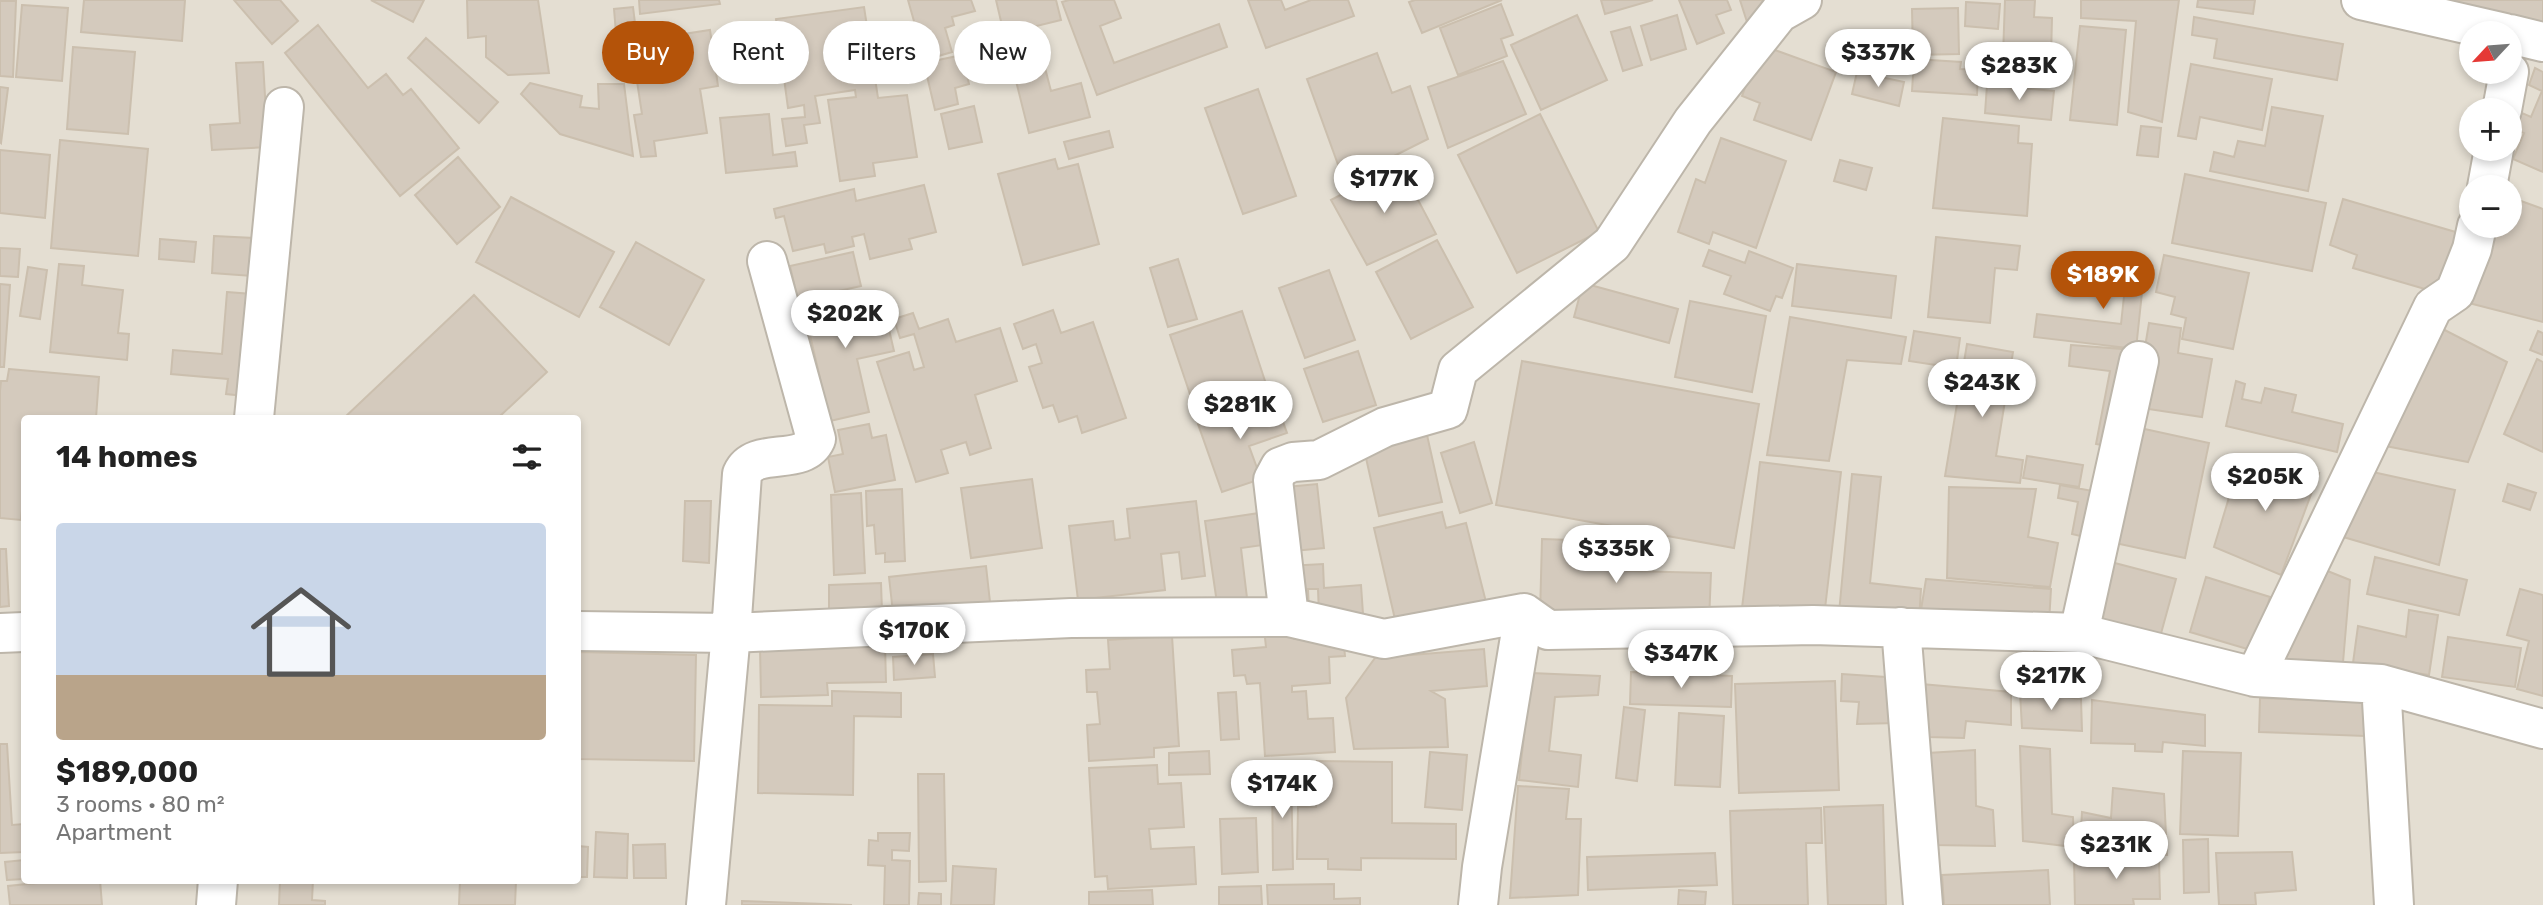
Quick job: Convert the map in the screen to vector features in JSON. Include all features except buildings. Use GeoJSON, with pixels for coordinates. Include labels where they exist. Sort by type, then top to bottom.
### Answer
{"type":"FeatureCollection","features":[{"type":"Feature","properties":{"kind":"street"},"geometry":{"type":"LineString","coordinates":[[1289,617],[1273,480],[1280,467],[1293,462],[1320,460],[1385,427],[1448,409],[1458,369],[1612,244],[1693,121],[1779,13],[1802,0]]}},
{"type":"Feature","properties":{"kind":"street"},"geometry":{"type":"LineString","coordinates":[[2361,0],[2459,31]]}},
{"type":"Feature","properties":{"kind":"street"},"geometry":{"type":"LineString","coordinates":[[254,415],[284,107]]}},
{"type":"Feature","properties":{"kind":"street"},"geometry":{"type":"LineString","coordinates":[[2255,677],[2433,307],[2455,292],[2474,238]]}},
{"type":"Feature","properties":{"kind":"street"},"geometry":{"type":"LineString","coordinates":[[706,905],[731,633],[742,474],[746,466],[755,461],[803,452],[811,448],[816,439],[767,261]]}},
{"type":"Feature","properties":{"kind":"street"},"geometry":{"type":"LineString","coordinates":[[2079,632],[2139,361]]}},
{"type":"Feature","properties":{"kind":"street"},"geometry":{"type":"LineString","coordinates":[[1478,905],[1524,613]]}},
{"type":"Feature","properties":{"kind":"street"},"geometry":{"type":"LineString","coordinates":[[581,631],[731,633],[1071,618],[1289,617],[1384,639],[1524,613],[1548,630],[1813,625],[2079,632],[2255,677],[2381,684],[2543,729]]}},
{"type":"Feature","properties":{"kind":"street"},"geometry":{"type":"LineString","coordinates":[[1901,627],[1923,905]]}},
{"type":"Feature","properties":{"kind":"street"},"geometry":{"type":"LineString","coordinates":[[0,633],[21,632]]}},
{"type":"Feature","properties":{"kind":"street"},"geometry":{"type":"LineString","coordinates":[[2381,684],[2394,905]]}},
{"type":"Feature","properties":{"kind":"street"},"geometry":{"type":"LineString","coordinates":[[216,905],[218,884]]}},
{"type":"Feature","properties":{"kind":"shaded area"},"geometry":{"type":"Polygon","coordinates":[[[0,0],[2543,0],[2543,905],[0,905],[0,0]]]}}]}
